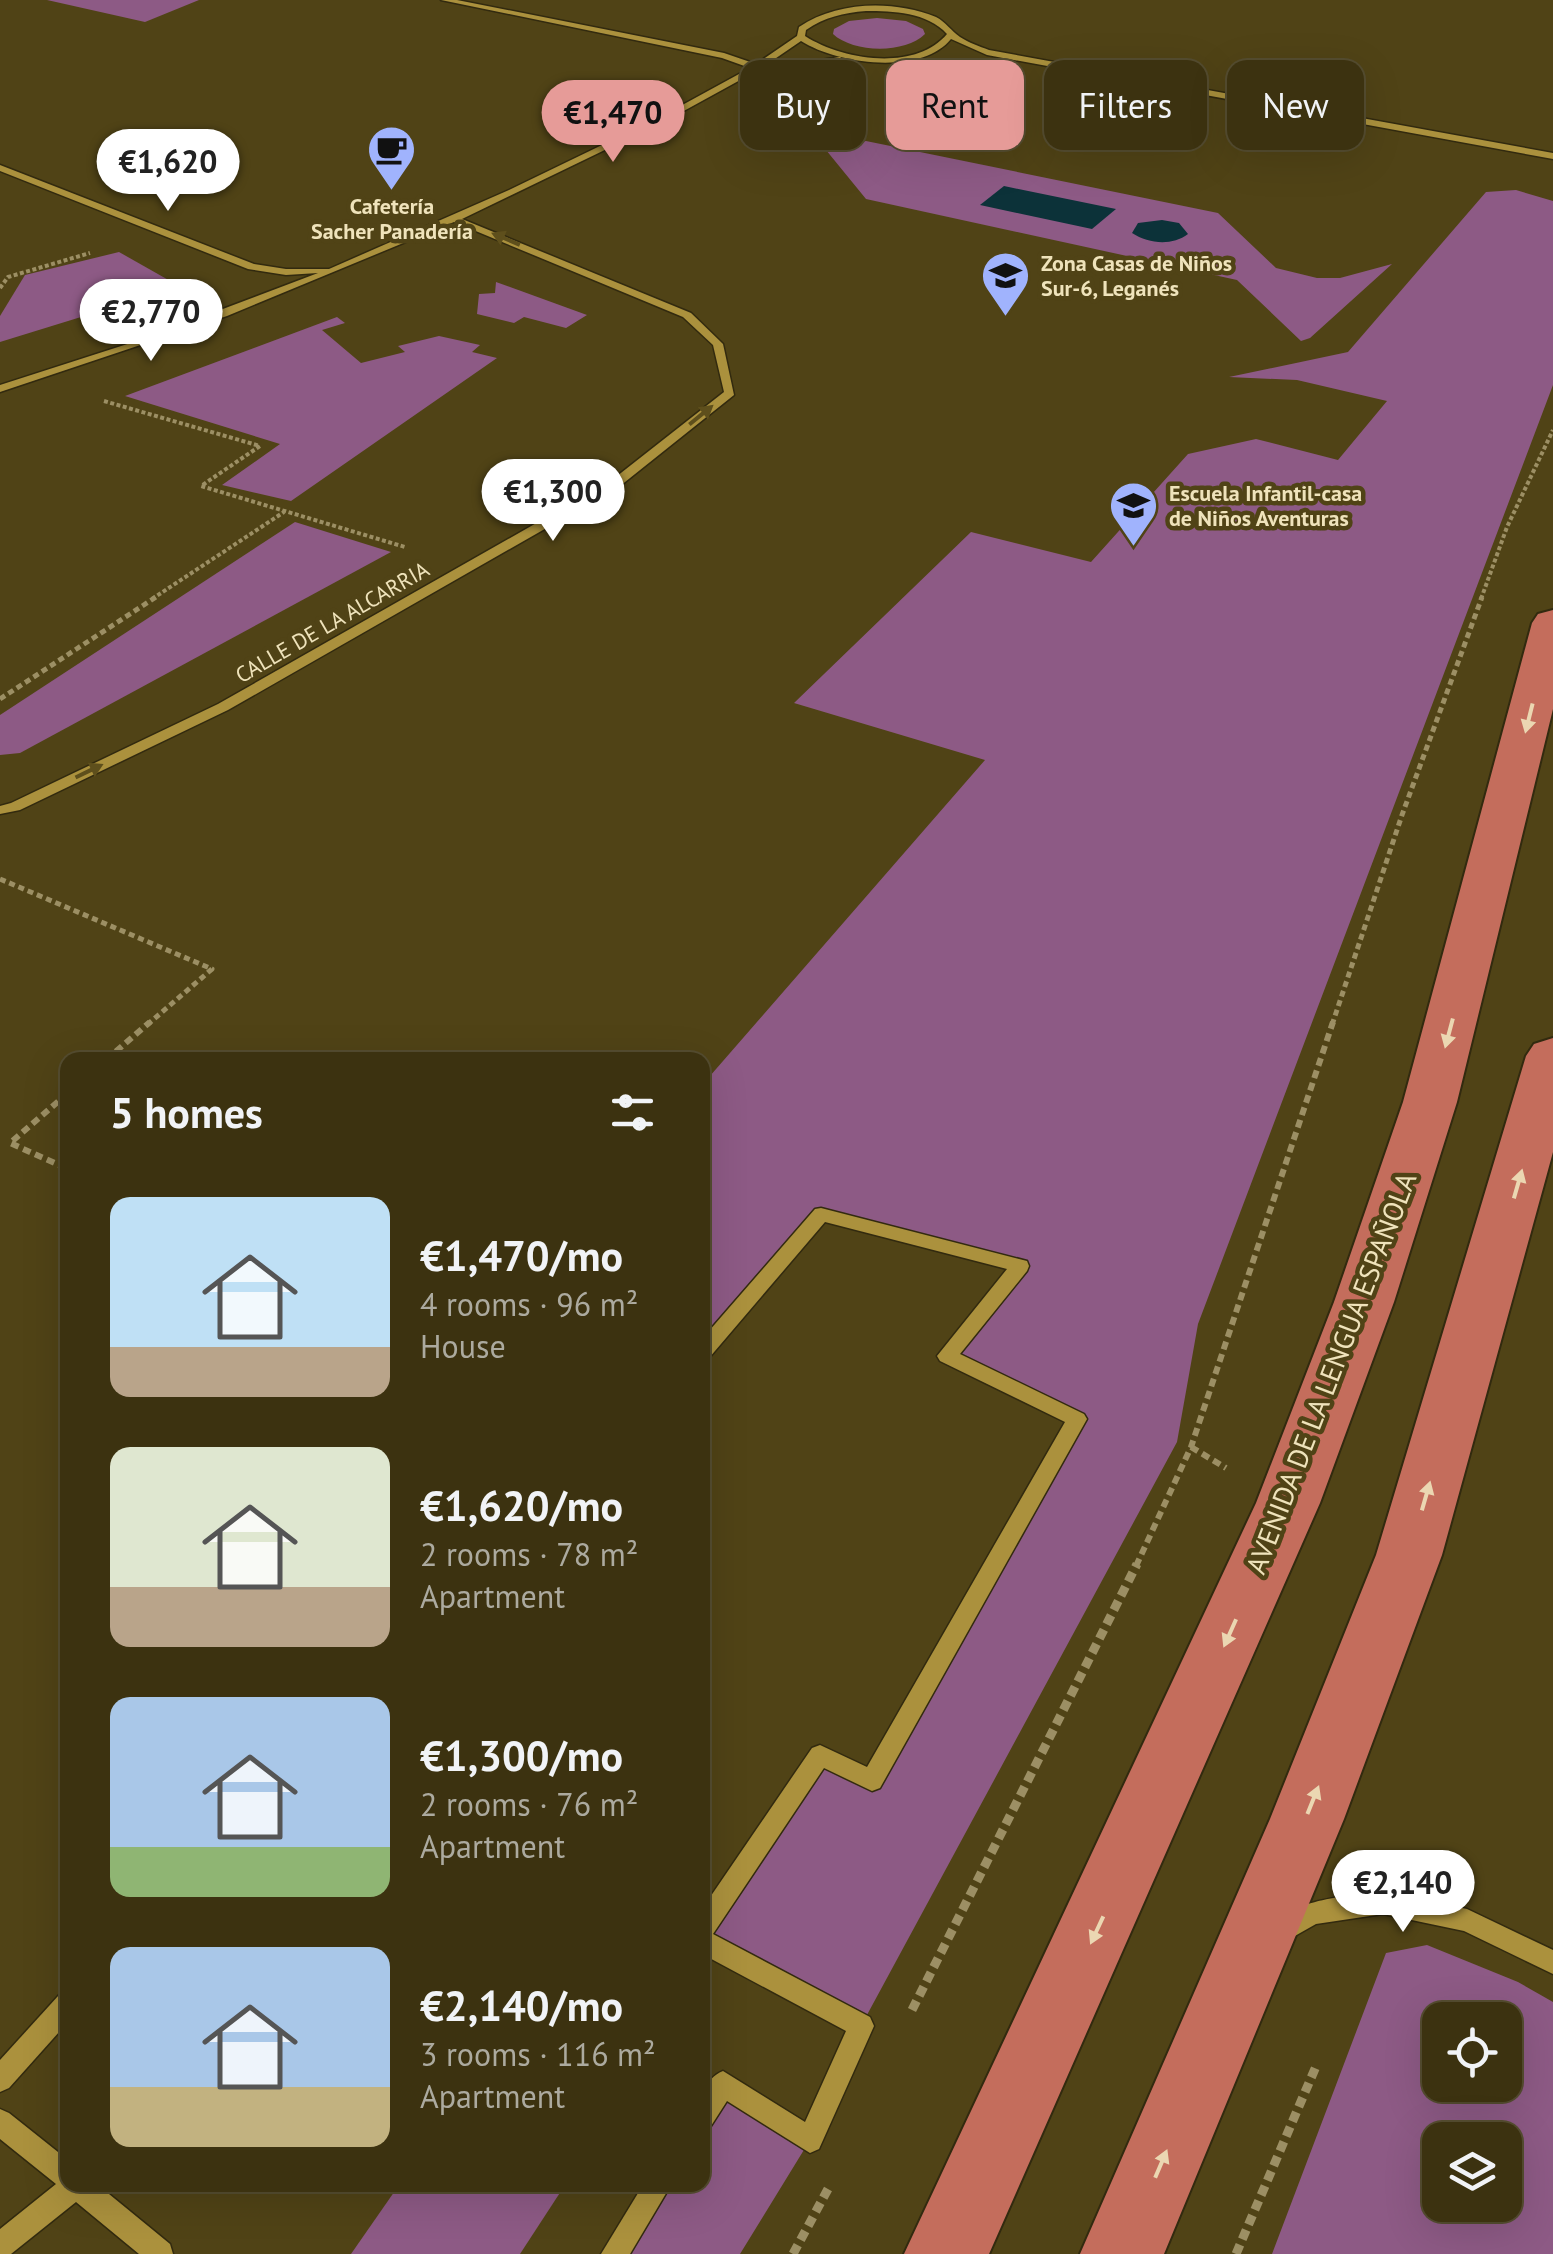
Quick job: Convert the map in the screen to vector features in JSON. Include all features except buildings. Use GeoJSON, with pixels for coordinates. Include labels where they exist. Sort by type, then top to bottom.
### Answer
{"type":"FeatureCollection","features":[{"type":"Feature","properties":{"kind":"highway","name":"AVENIDA DE LA LENGUA ESPAÑOLA"},"geometry":{"type":"LineString","coordinates":[[946,2254],[1149,1816],[1288,1503],[1364,1302],[1430,1102],[1553,623]]}},
{"type":"Feature","properties":{"kind":"highway"},"geometry":{"type":"LineString","coordinates":[[1122,2254],[1252,1952],[1409,1556],[1553,1056]]}},
{"type":"Feature","properties":{"kind":"street"},"geometry":{"type":"LineString","coordinates":[[445,0],[724,56],[772,58]]}},
{"type":"Feature","properties":{"kind":"street"},"geometry":{"type":"LineString","coordinates":[[770,60],[801,37],[802,29],[810,22],[874,0]]}},
{"type":"Feature","properties":{"kind":"street"},"geometry":{"type":"LineString","coordinates":[[918,1],[922,15]]}},
{"type":"Feature","properties":{"kind":"street"},"geometry":{"type":"LineString","coordinates":[[847,11],[922,15],[987,52]]}},
{"type":"Feature","properties":{"kind":"street"},"geometry":{"type":"LineString","coordinates":[[908,57],[947,43],[951,34]]}},
{"type":"Feature","properties":{"kind":"street"},"geometry":{"type":"LineString","coordinates":[[801,37],[829,53],[855,58]]}},
{"type":"Feature","properties":{"kind":"street"},"geometry":{"type":"LineString","coordinates":[[967,53],[987,52],[1553,158]]}},
{"type":"Feature","properties":{"kind":"street"},"geometry":{"type":"LineString","coordinates":[[840,60],[947,54]]}},
{"type":"Feature","properties":{"kind":"street"},"geometry":{"type":"LineString","coordinates":[[724,56],[740,64]]}},
{"type":"Feature","properties":{"kind":"street"},"geometry":{"type":"LineString","coordinates":[[0,389],[116,354],[248,306],[457,220],[740,79]]}},
{"type":"Feature","properties":{"kind":"street"},"geometry":{"type":"LineString","coordinates":[[0,168],[252,267],[286,272],[336,269]]}},
{"type":"Feature","properties":{"kind":"street","name":"CALLE DE LA ALCARRIA"},"geometry":{"type":"LineString","coordinates":[[0,810],[15,807],[223,707],[616,483],[730,392],[718,344],[687,315],[457,220]]}},
{"type":"Feature","properties":{"kind":"street"},"geometry":{"type":"LineString","coordinates":[[710,1344],[821,1214],[1020,1266],[947,1356],[1077,1418],[872,1781],[820,1755],[710,1918]]}},
{"type":"Feature","properties":{"kind":"street"},"geometry":{"type":"LineString","coordinates":[[1252,1952],[1312,1912],[1382,1903],[1467,1920],[1553,1962]]}},
{"type":"Feature","properties":{"kind":"street"},"geometry":{"type":"LineString","coordinates":[[710,1945],[861,2026],[810,2140],[724,2084],[710,2104]]}},
{"type":"Feature","properties":{"kind":"street"},"geometry":{"type":"LineString","coordinates":[[0,2079],[60,2012]]}},
{"type":"Feature","properties":{"kind":"street"},"geometry":{"type":"LineString","coordinates":[[0,2122],[60,2171]]}},
{"type":"Feature","properties":{"kind":"street"},"geometry":{"type":"LineString","coordinates":[[0,2246],[68,2192]]}},
{"type":"Feature","properties":{"kind":"street"},"geometry":{"type":"LineString","coordinates":[[85,2192],[160,2254]]}},
{"type":"Feature","properties":{"kind":"street"},"geometry":{"type":"LineString","coordinates":[[614,2254],[654,2192]]}},
{"type":"Feature","properties":{"kind":"path"},"geometry":{"type":"LineString","coordinates":[[0,288],[8,277],[99,250]]}},
{"type":"Feature","properties":{"kind":"path"},"geometry":{"type":"LineString","coordinates":[[98,400],[260,446],[201,486],[419,552]]}},
{"type":"Feature","properties":{"kind":"path"},"geometry":{"type":"LineString","coordinates":[[911,2012],[1154,1531],[1191,1447],[1402,816],[1507,526],[1553,430]]}},
{"type":"Feature","properties":{"kind":"path"},"geometry":{"type":"LineString","coordinates":[[0,699],[285,511]]}},
{"type":"Feature","properties":{"kind":"path"},"geometry":{"type":"LineString","coordinates":[[0,879],[212,969],[115,1052]]}},
{"type":"Feature","properties":{"kind":"path"},"geometry":{"type":"LineString","coordinates":[[60,1100],[10,1143],[60,1165]]}},
{"type":"Feature","properties":{"kind":"path"},"geometry":{"type":"LineString","coordinates":[[1236,2254],[1317,2064]]}},
{"type":"Feature","properties":{"kind":"path"},"geometry":{"type":"LineString","coordinates":[[794,2254],[836,2172]]}},
{"type":"Feature","properties":{"kind":"shaded area"},"geometry":{"type":"Polygon","coordinates":[[[47,0],[199,0],[145,22],[47,0]]]}},
{"type":"Feature","properties":{"kind":"shaded area"},"geometry":{"type":"Polygon","coordinates":[[[849,21],[906,21],[925,34],[905,45],[879,49],[853,45],[833,34],[834,29],[849,21]]]}},
{"type":"Feature","properties":{"kind":"shaded area"},"geometry":{"type":"Polygon","coordinates":[[[866,141],[886,145],[886,150],[910,150],[1218,213],[1276,268],[1317,278],[1340,278],[1392,264],[1310,338],[1301,341],[1237,280],[866,199],[826,150],[866,150],[866,141]]]}},
{"type":"Feature","properties":{"kind":"shaded area"},"geometry":{"type":"Polygon","coordinates":[[[1516,190],[1553,201],[1553,385],[1198,1324],[1177,1442],[861,2026],[710,1945],[710,1930],[820,1755],[872,1781],[1077,1419],[947,1356],[1019,1267],[821,1215],[710,1345],[710,1076],[985,760],[794,703],[971,532],[1091,562],[1188,454],[1256,439],[1338,460],[1387,401],[1297,380],[1229,377],[1348,352],[1486,192],[1516,190]]]}},
{"type":"Feature","properties":{"kind":"shaded area"},"geometry":{"type":"Polygon","coordinates":[[[119,252],[172,282],[81,317],[0,342],[0,316],[25,275],[119,252]]]}},
{"type":"Feature","properties":{"kind":"shaded area"},"geometry":{"type":"Polygon","coordinates":[[[496,282],[587,315],[566,328],[524,317],[514,323],[477,314],[479,294],[495,293],[496,282]]]}},
{"type":"Feature","properties":{"kind":"shaded area"},"geometry":{"type":"Polygon","coordinates":[[[337,317],[345,323],[322,330],[361,363],[405,352],[398,346],[439,336],[480,345],[472,352],[497,358],[291,501],[222,485],[280,444],[125,396],[337,317]]]}},
{"type":"Feature","properties":{"kind":"shaded area"},"geometry":{"type":"Polygon","coordinates":[[[295,522],[391,552],[20,753],[0,755],[0,715],[295,522]]]}},
{"type":"Feature","properties":{"kind":"shaded area"},"geometry":{"type":"Polygon","coordinates":[[[1427,1945],[1518,1982],[1553,2002],[1553,2254],[1272,2254],[1386,1953],[1427,1945]]]}},
{"type":"Feature","properties":{"kind":"shaded area"},"geometry":{"type":"Polygon","coordinates":[[[723,2084],[810,2140],[740,2254],[614,2254],[654,2192],[710,2192],[710,2105],[723,2084]]]}},
{"type":"Feature","properties":{"kind":"shaded area"},"geometry":{"type":"Polygon","coordinates":[[[394,2192],[560,2192],[520,2254],[351,2254],[394,2192]]]}},
{"type":"Feature","properties":{"kind":"water"},"geometry":{"type":"Polygon","coordinates":[[[1004,186],[1116,209],[1092,229],[980,205],[1004,186]]]}},
{"type":"Feature","properties":{"kind":"water"},"geometry":{"type":"Polygon","coordinates":[[[1138,223],[1179,223],[1188,234],[1160,242],[1132,233],[1138,223]]]}},
{"type":"Feature","properties":{"kind":"place","name":"Cafetería Sacher Panadería"},"geometry":{"type":"Point","coordinates":[392,192]}},
{"type":"Feature","properties":{"kind":"place","name":"Zona Casas de Niños Sur-6, Leganés"},"geometry":{"type":"Point","coordinates":[1006,318]}},
{"type":"Feature","properties":{"kind":"place","name":"Escuela Infantil-casa de Niños Aventuras"},"geometry":{"type":"Point","coordinates":[1134,548]}}]}
